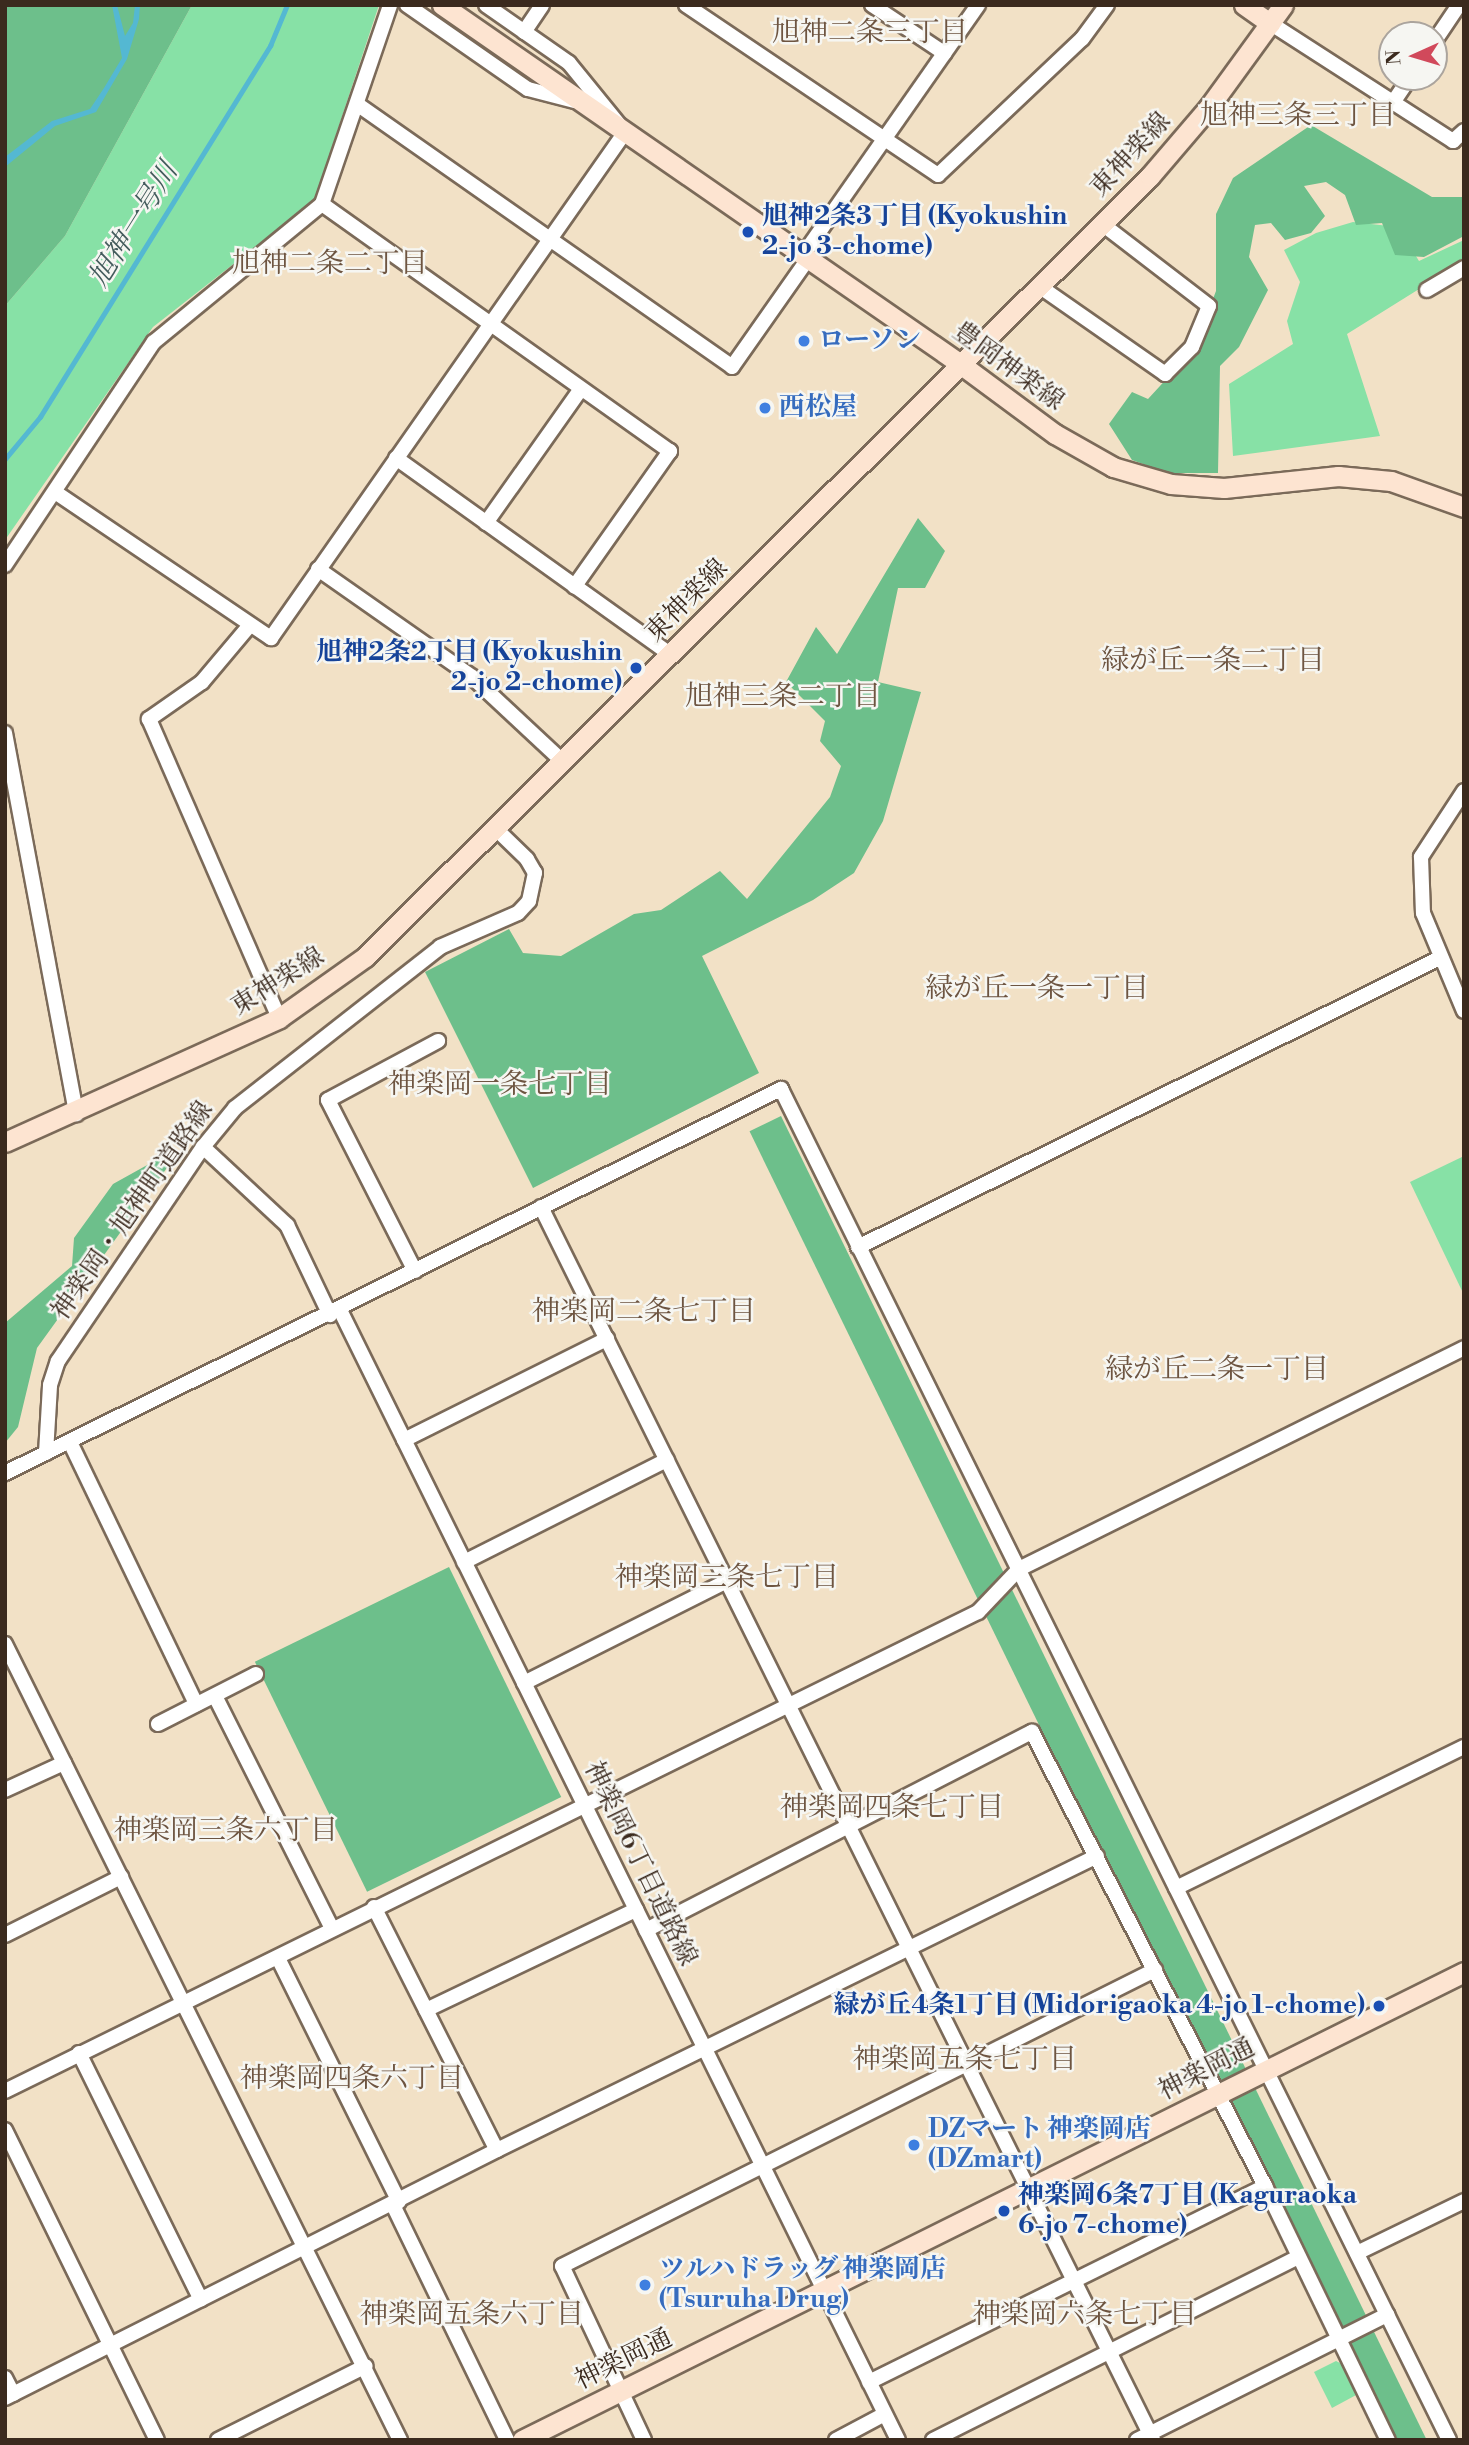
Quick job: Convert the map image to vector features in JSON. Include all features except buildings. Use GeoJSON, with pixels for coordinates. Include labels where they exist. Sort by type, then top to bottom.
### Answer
{"type":"FeatureCollection","features":[{"type":"Feature","properties":{"kind":"street"},"geometry":{"type":"LineString","coordinates":[[5,565],[154,342],[322,204],[390,5]]}},
{"type":"Feature","properties":{"kind":"street"},"geometry":{"type":"LineString","coordinates":[[407,5],[527,89],[582,103]]}},
{"type":"Feature","properties":{"kind":"street","name":"豊岡神楽線"},"geometry":{"type":"LineString","coordinates":[[442,5],[960,363],[1055,434],[1113,467],[1171,484],[1224,488],[1338,477],[1391,481],[1464,507]]}},
{"type":"Feature","properties":{"kind":"street"},"geometry":{"type":"LineString","coordinates":[[55,492],[271,638],[625,132],[569,63],[486,5]]}},
{"type":"Feature","properties":{"kind":"street"},"geometry":{"type":"LineString","coordinates":[[524,32],[542,5]]}},
{"type":"Feature","properties":{"kind":"street"},"geometry":{"type":"LineString","coordinates":[[686,5],[938,175],[1082,39],[1107,5]]}},
{"type":"Feature","properties":{"kind":"street"},"geometry":{"type":"LineString","coordinates":[[872,5],[944,53]]}},
{"type":"Feature","properties":{"kind":"street"},"geometry":{"type":"LineString","coordinates":[[357,104],[732,367],[884,139],[978,5]]}},
{"type":"Feature","properties":{"kind":"street"},"geometry":{"type":"LineString","coordinates":[[1244,5],[1392,104],[1453,141],[1464,131]]}},
{"type":"Feature","properties":{"kind":"street","name":"東神楽線"},"geometry":{"type":"LineString","coordinates":[[5,1142],[76,1114],[279,1018],[365,957],[1102,224],[1209,107],[1283,5]]}},
{"type":"Feature","properties":{"kind":"street"},"geometry":{"type":"LineString","coordinates":[[1448,22],[1460,5]]}},
{"type":"Feature","properties":{"kind":"street"},"geometry":{"type":"LineString","coordinates":[[1392,104],[1401,91]]}},
{"type":"Feature","properties":{"kind":"street"},"geometry":{"type":"LineString","coordinates":[[322,204],[670,450],[573,587]]}},
{"type":"Feature","properties":{"kind":"street"},"geometry":{"type":"LineString","coordinates":[[1039,286],[1165,374],[1192,347],[1209,306],[1102,224]]}},
{"type":"Feature","properties":{"kind":"street"},"geometry":{"type":"LineString","coordinates":[[1427,290],[1464,268]]}},
{"type":"Feature","properties":{"kind":"street"},"geometry":{"type":"LineString","coordinates":[[486,523],[582,389]]}},
{"type":"Feature","properties":{"kind":"street"},"geometry":{"type":"LineString","coordinates":[[396,458],[671,655]]}},
{"type":"Feature","properties":{"kind":"street"},"geometry":{"type":"LineString","coordinates":[[318,569],[472,677],[561,760]]}},
{"type":"Feature","properties":{"kind":"street"},"geometry":{"type":"LineString","coordinates":[[250,625],[202,681],[149,719],[279,1018]]}},
{"type":"Feature","properties":{"kind":"street"},"geometry":{"type":"LineString","coordinates":[[5,733],[76,1114]]}},
{"type":"Feature","properties":{"kind":"street"},"geometry":{"type":"LineString","coordinates":[[1464,792],[1421,857],[1423,914],[1464,1011]]}},
{"type":"Feature","properties":{"kind":"street","name":"神楽岡・旭神町道路線"},"geometry":{"type":"LineString","coordinates":[[46,1453],[50,1385],[58,1361],[203,1147],[235,1108],[277,1072],[440,947],[518,913],[529,901],[535,873],[527,859],[494,827]]}},
{"type":"Feature","properties":{"kind":"street"},"geometry":{"type":"LineString","coordinates":[[858,1247],[1440,958]]}},
{"type":"Feature","properties":{"kind":"street"},"geometry":{"type":"LineString","coordinates":[[415,1270],[328,1100],[438,1041]]}},
{"type":"Feature","properties":{"kind":"street"},"geometry":{"type":"LineString","coordinates":[[5,1473],[335,1312],[780,1089],[1268,2069],[1449,2440]]}},
{"type":"Feature","properties":{"kind":"street","name":"神楽岡6丁目道路線"},"geometry":{"type":"LineString","coordinates":[[203,1147],[287,1225],[404,1440],[898,2440]]}},
{"type":"Feature","properties":{"kind":"street"},"geometry":{"type":"LineString","coordinates":[[541,1207],[725,1582],[1110,2351],[1147,2438],[1387,2315]]}},
{"type":"Feature","properties":{"kind":"street"},"geometry":{"type":"LineString","coordinates":[[404,1440],[607,1339]]}},
{"type":"Feature","properties":{"kind":"street"},"geometry":{"type":"LineString","coordinates":[[5,2091],[786,1704],[978,1612],[1018,1569],[1464,1348]]}},
{"type":"Feature","properties":{"kind":"street"},"geometry":{"type":"LineString","coordinates":[[69,1442],[196,1704]]}},
{"type":"Feature","properties":{"kind":"street"},"geometry":{"type":"LineString","coordinates":[[464,1562],[667,1460]]}},
{"type":"Feature","properties":{"kind":"street"},"geometry":{"type":"LineString","coordinates":[[524,1683],[725,1582]]}},
{"type":"Feature","properties":{"kind":"street"},"geometry":{"type":"LineString","coordinates":[[5,1644],[366,2366],[400,2440]]}},
{"type":"Feature","properties":{"kind":"street"},"geometry":{"type":"LineString","coordinates":[[158,1724],[256,1674]]}},
{"type":"Feature","properties":{"kind":"street"},"geometry":{"type":"LineString","coordinates":[[215,1696],[332,1929]]}},
{"type":"Feature","properties":{"kind":"street"},"geometry":{"type":"LineString","coordinates":[[646,1930],[846,1825],[1032,1732],[1265,2186],[1388,2440]]}},
{"type":"Feature","properties":{"kind":"street"},"geometry":{"type":"LineString","coordinates":[[1176,1888],[1464,1747]]}},
{"type":"Feature","properties":{"kind":"street"},"geometry":{"type":"LineString","coordinates":[[5,1790],[64,1763]]}},
{"type":"Feature","properties":{"kind":"street"},"geometry":{"type":"LineString","coordinates":[[5,2378],[9,2396],[307,2249],[497,2150],[705,2051],[908,1947],[1097,1856]]}},
{"type":"Feature","properties":{"kind":"street"},"geometry":{"type":"LineString","coordinates":[[5,1935],[121,1877]]}},
{"type":"Feature","properties":{"kind":"street"},"geometry":{"type":"LineString","coordinates":[[374,1908],[497,2150]]}},
{"type":"Feature","properties":{"kind":"street"},"geometry":{"type":"LineString","coordinates":[[426,2010],[636,1910]]}},
{"type":"Feature","properties":{"kind":"street"},"geometry":{"type":"LineString","coordinates":[[278,1958],[507,2440]]}},
{"type":"Feature","properties":{"kind":"street"},"geometry":{"type":"LineString","coordinates":[[644,2440],[562,2266],[1155,1970]]}},
{"type":"Feature","properties":{"kind":"street","name":"神楽岡通"},"geometry":{"type":"LineString","coordinates":[[522,2440],[1464,1972]]}},
{"type":"Feature","properties":{"kind":"street"},"geometry":{"type":"LineString","coordinates":[[79,2053],[201,2300]]}},
{"type":"Feature","properties":{"kind":"street"},"geometry":{"type":"LineString","coordinates":[[5,2130],[157,2440]]}},
{"type":"Feature","properties":{"kind":"street"},"geometry":{"type":"LineString","coordinates":[[869,2382],[1265,2186]]}},
{"type":"Feature","properties":{"kind":"street"},"geometry":{"type":"LineString","coordinates":[[1357,2253],[1464,2201]]}},
{"type":"Feature","properties":{"kind":"street"},"geometry":{"type":"LineString","coordinates":[[933,2440],[1298,2257]]}},
{"type":"Feature","properties":{"kind":"street"},"geometry":{"type":"LineString","coordinates":[[218,2440],[366,2366]]}},
{"type":"Feature","properties":{"kind":"street"},"geometry":{"type":"LineString","coordinates":[[836,2440],[885,2414]]}},
{"type":"Feature","properties":{"kind":"green space"},"geometry":{"type":"Polygon","coordinates":[[[5,5],[192,5],[65,236],[5,306],[5,5]]]}},
{"type":"Feature","properties":{"kind":"green space"},"geometry":{"type":"Polygon","coordinates":[[[192,5],[379,5],[314,201],[153,327],[5,540],[5,306],[65,236],[192,5]]]}},
{"type":"Feature","properties":{"kind":"green space"},"geometry":{"type":"Polygon","coordinates":[[[1311,125],[1432,197],[1464,197],[1464,236],[1424,257],[1395,255],[1382,223],[1356,225],[1345,195],[1326,182],[1304,186],[1325,216],[1311,233],[1285,240],[1271,223],[1255,225],[1249,257],[1268,290],[1239,347],[1220,366],[1218,473],[1168,473],[1132,460],[1109,424],[1132,392],[1148,399],[1194,349],[1216,291],[1216,214],[1233,178],[1311,125]]]}},
{"type":"Feature","properties":{"kind":"green space"},"geometry":{"type":"Polygon","coordinates":[[[1353,222],[1398,227],[1419,261],[1464,240],[1464,261],[1347,334],[1380,436],[1233,456],[1229,384],[1293,344],[1287,321],[1300,282],[1284,250],[1316,233],[1353,222]]]}},
{"type":"Feature","properties":{"kind":"green space"},"geometry":{"type":"Polygon","coordinates":[[[918,518],[945,551],[925,588],[898,588],[878,682],[921,692],[883,821],[854,873],[813,900],[702,956],[759,1073],[533,1188],[425,972],[509,929],[523,953],[561,956],[634,914],[661,910],[720,871],[747,899],[830,797],[841,766],[820,741],[825,721],[786,682],[816,627],[837,654],[918,518]]]}},
{"type":"Feature","properties":{"kind":"green space"},"geometry":{"type":"Polygon","coordinates":[[[781,1116],[1427,2440],[1388,2440],[750,1131],[781,1116]]]}},
{"type":"Feature","properties":{"kind":"green space"},"geometry":{"type":"Polygon","coordinates":[[[167,1154],[174,1158],[37,1348],[18,1427],[5,1443],[5,1323],[72,1266],[74,1238],[113,1184],[167,1154]]]}},
{"type":"Feature","properties":{"kind":"green space"},"geometry":{"type":"Polygon","coordinates":[[[1464,1156],[1464,1295],[1410,1182],[1464,1156]]]}},
{"type":"Feature","properties":{"kind":"green space"},"geometry":{"type":"Polygon","coordinates":[[[449,1567],[561,1797],[367,1892],[255,1662],[449,1567]]]}},
{"type":"Feature","properties":{"kind":"green space"},"geometry":{"type":"Polygon","coordinates":[[[1336,2361],[1346,2366],[1358,2394],[1332,2408],[1314,2372],[1336,2361]]]}},
{"type":"Feature","properties":{"kind":"water"},"geometry":{"type":"Polygon","coordinates":[[[112,5],[117,5],[125,36],[133,23],[135,5],[140,5],[139,19],[127,59],[96,112],[55,126],[5,167],[5,157],[52,121],[90,109],[104,88],[122,58],[112,5]]]}},
{"type":"Feature","properties":{"kind":"waterway","name":"旭神一号川"},"geometry":{"type":"LineString","coordinates":[[5,459],[40,417],[270,46],[287,5]]}},
{"type":"Feature","properties":{"kind":"place","name":"旭神2条3丁目 (Kyokushin 2-jo 3-chome)"},"geometry":{"type":"Point","coordinates":[748,232]}},
{"type":"Feature","properties":{"kind":"place","name":"ローソン"},"geometry":{"type":"Point","coordinates":[804,341]}},
{"type":"Feature","properties":{"kind":"place","name":"西松屋"},"geometry":{"type":"Point","coordinates":[765,408]}},
{"type":"Feature","properties":{"kind":"place","name":"旭神2条2丁目 (Kyokushin 2-jo 2-chome)"},"geometry":{"type":"Point","coordinates":[636,668]}},
{"type":"Feature","properties":{"kind":"place","name":"緑が丘4条1丁目 (Midorigaoka 4-jo 1-chome)"},"geometry":{"type":"Point","coordinates":[1379,2006]}},
{"type":"Feature","properties":{"kind":"place","name":"DZマート 神楽岡店 (DZmart)"},"geometry":{"type":"Point","coordinates":[914,2145]}},
{"type":"Feature","properties":{"kind":"place","name":"神楽岡6条7丁目 (Kaguraoka 6-jo 7-chome)"},"geometry":{"type":"Point","coordinates":[1004,2211]}},
{"type":"Feature","properties":{"kind":"place","name":"ツルハドラッグ 神楽岡店 (Tsuruha Drug)"},"geometry":{"type":"Point","coordinates":[645,2285]}},
{"type":"Feature","properties":{"kind":"district","name":"旭神二条三丁目"},"geometry":{"type":"Point","coordinates":[870,33]}},
{"type":"Feature","properties":{"kind":"district","name":"旭神三条三丁目"},"geometry":{"type":"Point","coordinates":[1298,116]}},
{"type":"Feature","properties":{"kind":"district","name":"旭神二条二丁目"},"geometry":{"type":"Point","coordinates":[330,264]}},
{"type":"Feature","properties":{"kind":"district","name":"緑が丘一条二丁目"},"geometry":{"type":"Point","coordinates":[1213,661]}},
{"type":"Feature","properties":{"kind":"district","name":"旭神三条二丁目"},"geometry":{"type":"Point","coordinates":[783,697]}},
{"type":"Feature","properties":{"kind":"district","name":"緑が丘一条一丁目"},"geometry":{"type":"Point","coordinates":[1037,989]}},
{"type":"Feature","properties":{"kind":"district","name":"神楽岡一条七丁目"},"geometry":{"type":"Point","coordinates":[500,1085]}},
{"type":"Feature","properties":{"kind":"district","name":"神楽岡二条七丁目"},"geometry":{"type":"Point","coordinates":[644,1312]}},
{"type":"Feature","properties":{"kind":"district","name":"緑が丘二条一丁目"},"geometry":{"type":"Point","coordinates":[1217,1370]}},
{"type":"Feature","properties":{"kind":"district","name":"神楽岡三条七丁目"},"geometry":{"type":"Point","coordinates":[727,1578]}},
{"type":"Feature","properties":{"kind":"district","name":"神楽岡四条七丁目"},"geometry":{"type":"Point","coordinates":[892,1808]}},
{"type":"Feature","properties":{"kind":"district","name":"神楽岡三条六丁目"},"geometry":{"type":"Point","coordinates":[226,1831]}},
{"type":"Feature","properties":{"kind":"district","name":"神楽岡五条七丁目"},"geometry":{"type":"Point","coordinates":[965,2060]}},
{"type":"Feature","properties":{"kind":"district","name":"神楽岡四条六丁目"},"geometry":{"type":"Point","coordinates":[352,2079]}},
{"type":"Feature","properties":{"kind":"district","name":"神楽岡五条六丁目"},"geometry":{"type":"Point","coordinates":[472,2315]}},
{"type":"Feature","properties":{"kind":"district","name":"神楽岡六条七丁目"},"geometry":{"type":"Point","coordinates":[1085,2315]}}]}
